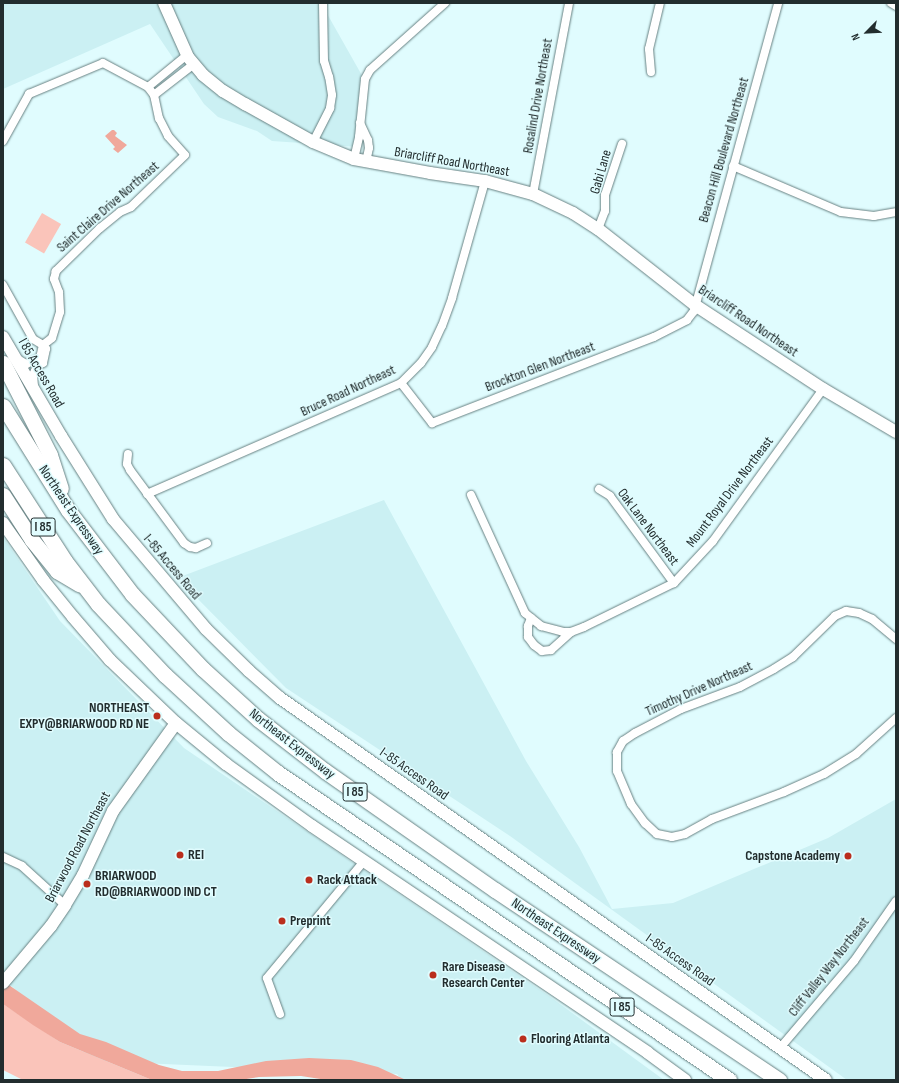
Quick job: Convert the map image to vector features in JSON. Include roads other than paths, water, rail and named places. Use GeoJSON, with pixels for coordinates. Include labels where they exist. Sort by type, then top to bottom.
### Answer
{"type":"FeatureCollection","features":[{"type":"Feature","properties":{"kind":"highway"},"geometry":{"type":"LineString","coordinates":[[9,360],[50,455],[68,510]]}},
{"type":"Feature","properties":{"kind":"highway","name":"Northeast Expressway"},"geometry":{"type":"LineString","coordinates":[[3,406],[68,510],[108,565],[155,620],[203,669],[258,719],[325,771],[495,890],[779,1080]]}},
{"type":"Feature","properties":{"kind":"highway","name":"Northeast Expressway"},"geometry":{"type":"LineString","coordinates":[[3,465],[24,499],[85,588],[142,652],[186,696],[228,733],[278,773],[729,1080]]}},
{"type":"Feature","properties":{"kind":"highway"},"geometry":{"type":"LineString","coordinates":[[3,495],[32,540],[57,571],[85,588]]}},
{"type":"Feature","properties":{"kind":"main road","name":"Briarcliff Road Northeast"},"geometry":{"type":"LineString","coordinates":[[164,3],[190,59],[203,75],[223,91],[313,142],[354,159],[485,181],[534,194],[574,213],[598,229],[695,304],[823,389],[896,432]]}},
{"type":"Feature","properties":{"kind":"main road","name":"I 85 Access Road"},"geometry":{"type":"LineString","coordinates":[[3,337],[9,360],[35,392],[53,423]]}},
{"type":"Feature","properties":{"kind":"main road","name":"I-85 Access Road"},"geometry":{"type":"LineString","coordinates":[[53,423],[113,519],[171,590],[206,629],[280,698],[826,1080]]}},
{"type":"Feature","properties":{"kind":"main road"},"geometry":{"type":"LineString","coordinates":[[3,523],[43,580],[72,617],[110,660],[176,723],[232,768],[312,826],[648,1053],[685,1080]]}},
{"type":"Feature","properties":{"kind":"main road","name":"Briarwood Road Northeast"},"geometry":{"type":"LineString","coordinates":[[3,983],[51,926],[65,905],[83,875],[113,811],[176,723]]}},
{"type":"Feature","properties":{"kind":"street"},"geometry":{"type":"LineString","coordinates":[[313,142],[330,108],[332,95],[329,77],[324,61],[323,3]]}},
{"type":"Feature","properties":{"kind":"street"},"geometry":{"type":"LineString","coordinates":[[354,159],[360,123],[362,94],[365,79],[370,70],[445,3]]}},
{"type":"Feature","properties":{"kind":"street","name":"Rosalind Drive Northeast"},"geometry":{"type":"LineString","coordinates":[[534,194],[569,3]]}},
{"type":"Feature","properties":{"kind":"street"},"geometry":{"type":"LineString","coordinates":[[651,72],[648,49],[660,3]]}},
{"type":"Feature","properties":{"kind":"street","name":"Beacon Hill Boulevard Northeast"},"geometry":{"type":"LineString","coordinates":[[695,304],[778,3]]}},
{"type":"Feature","properties":{"kind":"street"},"geometry":{"type":"LineString","coordinates":[[891,3],[896,6]]}},
{"type":"Feature","properties":{"kind":"street"},"geometry":{"type":"LineString","coordinates":[[148,86],[161,75],[190,59]]}},
{"type":"Feature","properties":{"kind":"street"},"geometry":{"type":"LineString","coordinates":[[154,95],[168,84],[190,59]]}},
{"type":"Feature","properties":{"kind":"street","name":"Saint Claire Drive Northeast"},"geometry":{"type":"LineString","coordinates":[[3,141],[29,94],[104,62],[148,86],[154,95],[159,118],[168,136],[185,155],[131,207],[120,212],[100,228],[56,271],[54,279],[59,292],[60,312],[52,338],[43,345]]}},
{"type":"Feature","properties":{"kind":"street"},"geometry":{"type":"LineString","coordinates":[[161,75],[168,84]]}},
{"type":"Feature","properties":{"kind":"street"},"geometry":{"type":"LineString","coordinates":[[360,123],[368,140],[369,148],[366,162]]}},
{"type":"Feature","properties":{"kind":"street","name":"Gabi Lane"},"geometry":{"type":"LineString","coordinates":[[598,229],[605,211],[605,195],[622,144]]}},
{"type":"Feature","properties":{"kind":"street"},"geometry":{"type":"LineString","coordinates":[[733,166],[841,212],[874,216],[896,212]]}},
{"type":"Feature","properties":{"kind":"street","name":"Bruce Road Northeast"},"geometry":{"type":"LineString","coordinates":[[147,494],[401,383],[421,363],[432,347],[442,326],[452,298],[485,181]]}},
{"type":"Feature","properties":{"kind":"street"},"geometry":{"type":"LineString","coordinates":[[3,285],[33,339],[43,345],[46,349],[43,363],[26,364],[9,360]]}},
{"type":"Feature","properties":{"kind":"street","name":"Brockton Glen Northeast"},"geometry":{"type":"LineString","coordinates":[[401,383],[432,424],[654,337],[687,320],[695,304]]}},
{"type":"Feature","properties":{"kind":"street"},"geometry":{"type":"LineString","coordinates":[[35,392],[33,375],[36,363]]}},
{"type":"Feature","properties":{"kind":"street","name":"Mount Royal Drive Northeast"},"geometry":{"type":"LineString","coordinates":[[571,632],[674,583],[713,541],[823,389]]}},
{"type":"Feature","properties":{"kind":"street"},"geometry":{"type":"LineString","coordinates":[[128,454],[127,464],[130,470],[184,543],[190,547],[196,548],[207,543]]}},
{"type":"Feature","properties":{"kind":"street","name":"Oak Lane Northeast"},"geometry":{"type":"LineString","coordinates":[[599,489],[610,496],[674,583]]}},
{"type":"Feature","properties":{"kind":"street"},"geometry":{"type":"LineString","coordinates":[[471,495],[525,613],[541,626],[563,632],[571,632]]}},
{"type":"Feature","properties":{"kind":"street","name":"Timothy Drive Northeast"},"geometry":{"type":"LineString","coordinates":[[896,639],[872,619],[859,613],[846,611],[835,616],[793,657],[774,669],[740,687],[681,709],[635,732],[624,741],[617,752],[617,771],[631,804],[644,823],[657,834],[672,837],[686,834],[712,819],[784,792],[824,774],[856,754],[896,718]]}},
{"type":"Feature","properties":{"kind":"street"},"geometry":{"type":"LineString","coordinates":[[531,618],[528,626],[528,636],[534,645],[542,650],[552,650],[571,632]]}},
{"type":"Feature","properties":{"kind":"street"},"geometry":{"type":"LineString","coordinates":[[3,858],[22,866],[65,905]]}},
{"type":"Feature","properties":{"kind":"street"},"geometry":{"type":"LineString","coordinates":[[280,1014],[267,978],[364,861]]}},
{"type":"Feature","properties":{"kind":"street","name":"Cliff Valley Way Northeast"},"geometry":{"type":"LineString","coordinates":[[780,1048],[854,961],[896,901]]}},
{"type":"Feature","properties":{"kind":"place","name":"NORTHEAST EXPY@BRIARWOOD RD NE"},"geometry":{"type":"Point","coordinates":[157,716]}},
{"type":"Feature","properties":{"kind":"place","name":"REI"},"geometry":{"type":"Point","coordinates":[180,855]}},
{"type":"Feature","properties":{"kind":"place","name":"Capstone Academy"},"geometry":{"type":"Point","coordinates":[848,856]}},
{"type":"Feature","properties":{"kind":"place","name":"Rack Attack"},"geometry":{"type":"Point","coordinates":[309,880]}},
{"type":"Feature","properties":{"kind":"place","name":"BRIARWOOD RD@BRIARWOOD IND CT"},"geometry":{"type":"Point","coordinates":[87,884]}},
{"type":"Feature","properties":{"kind":"place","name":"Preprint"},"geometry":{"type":"Point","coordinates":[282,921]}},
{"type":"Feature","properties":{"kind":"place","name":"Rare Disease Research Center"},"geometry":{"type":"Point","coordinates":[433,975]}},
{"type":"Feature","properties":{"kind":"place","name":"Flooring Atlanta"},"geometry":{"type":"Point","coordinates":[523,1039]}}]}
